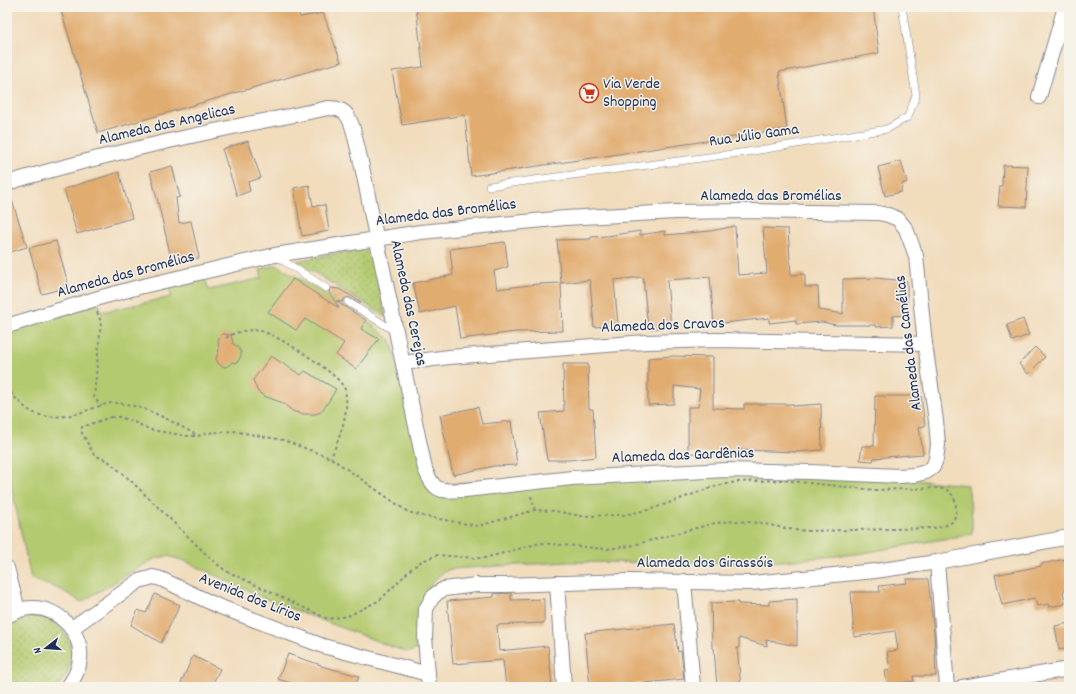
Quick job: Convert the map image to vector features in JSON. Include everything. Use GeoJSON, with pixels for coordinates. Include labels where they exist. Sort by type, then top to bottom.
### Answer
{"type":"FeatureCollection","features":[{"type":"Feature","properties":{"kind":"street"},"geometry":{"type":"LineString","coordinates":[[1039,97],[1065,7]]}},
{"type":"Feature","properties":{"kind":"street","name":"Alameda das Angelicas"},"geometry":{"type":"LineString","coordinates":[[7,184],[52,170],[133,150],[247,124],[328,108],[336,108]]}},
{"type":"Feature","properties":{"kind":"street","name":"Alameda das Cerejas"},"geometry":{"type":"LineString","coordinates":[[336,108],[343,111],[348,117],[354,132],[425,469],[434,486]]}},
{"type":"Feature","properties":{"kind":"street","name":"Alameda das Bromélias"},"geometry":{"type":"LineString","coordinates":[[7,326],[139,287],[275,255],[421,232],[558,218],[675,212],[746,211],[878,213],[898,219]]}},
{"type":"Feature","properties":{"kind":"street","name":"Alameda das Camélias"},"geometry":{"type":"LineString","coordinates":[[898,219],[906,229],[916,256],[925,344],[938,445],[933,467]]}},
{"type":"Feature","properties":{"kind":"street","name":"Alameda dos Cravos"},"geometry":{"type":"LineString","coordinates":[[403,363],[449,357],[653,342],[717,340],[925,344]]}},
{"type":"Feature","properties":{"kind":"street","name":"Alameda das Gardênias"},"geometry":{"type":"LineString","coordinates":[[434,486],[440,490],[451,491],[572,478],[726,470],[900,476],[926,472],[933,467]]}},
{"type":"Feature","properties":{"kind":"street","name":"Alameda dos Girassóis"},"geometry":{"type":"LineString","coordinates":[[428,681],[425,637],[426,610],[432,598],[444,589],[463,586],[557,582],[684,581],[752,583],[875,571],[937,562],[1069,537]]}},
{"type":"Feature","properties":{"kind":"street"},"geometry":{"type":"LineString","coordinates":[[937,562],[947,687]]}},
{"type":"Feature","properties":{"kind":"street"},"geometry":{"type":"LineString","coordinates":[[7,568],[12,613],[31,608],[47,610],[61,616],[72,628],[79,642],[80,658],[74,686]]}},
{"type":"Feature","properties":{"kind":"street","name":"Avenida dos Lírios"},"geometry":{"type":"LineString","coordinates":[[72,628],[139,581],[153,578],[161,579],[218,606],[323,646],[428,681]]}},
{"type":"Feature","properties":{"kind":"street"},"geometry":{"type":"LineString","coordinates":[[684,581],[693,687]]}},
{"type":"Feature","properties":{"kind":"street"},"geometry":{"type":"LineString","coordinates":[[557,582],[564,687]]}},
{"type":"Feature","properties":{"kind":"street"},"geometry":{"type":"LineString","coordinates":[[962,687],[1069,669]]}},
{"type":"Feature","properties":{"kind":"lane","name":"Rua Júlio Gama"},"geometry":{"type":"LineString","coordinates":[[489,186],[747,152],[887,129],[908,117],[916,95],[902,7]]}},
{"type":"Feature","properties":{"kind":"lane"},"geometry":{"type":"LineString","coordinates":[[275,255],[326,288]]}},
{"type":"Feature","properties":{"kind":"lane"},"geometry":{"type":"LineString","coordinates":[[348,302],[397,332]]}},
{"type":"Feature","properties":{"kind":"path"},"geometry":{"type":"LineString","coordinates":[[93,300],[101,322],[94,397],[101,406]]}},
{"type":"Feature","properties":{"kind":"path"},"geometry":{"type":"LineString","coordinates":[[226,338],[235,332],[246,330],[260,331],[276,337],[332,373],[340,381],[345,389],[346,403],[342,431],[331,458]]}},
{"type":"Feature","properties":{"kind":"path"},"geometry":{"type":"LineString","coordinates":[[7,388],[33,413],[52,417],[80,413],[116,403],[135,406],[158,414],[198,436]]}},
{"type":"Feature","properties":{"kind":"path"},"geometry":{"type":"LineString","coordinates":[[111,416],[119,416],[151,430],[188,436],[198,436],[206,433],[233,431],[283,440],[331,458],[408,512],[478,526],[535,510],[555,511],[581,516],[624,515],[652,509],[713,487],[736,482],[781,480],[875,490],[938,488],[947,490],[953,496],[956,504],[956,513],[952,522],[943,527],[934,528],[810,531],[794,530],[760,523],[735,521],[715,523],[630,546],[615,548],[540,543],[485,558],[437,555],[420,562],[411,569],[380,600],[348,616],[328,619],[226,571],[211,559],[128,478],[108,461],[94,455],[81,431],[82,427],[111,416]]}},
{"type":"Feature","properties":{"kind":"green space"},"geometry":{"type":"Polygon","coordinates":[[[370,247],[386,317],[296,261],[370,247]]]}},
{"type":"Feature","properties":{"kind":"green space"},"geometry":{"type":"Polygon","coordinates":[[[276,265],[366,320],[391,340],[426,485],[690,474],[913,480],[968,485],[972,518],[972,534],[857,554],[783,561],[750,563],[567,562],[450,569],[434,580],[427,592],[425,597],[419,646],[418,649],[410,652],[403,651],[261,597],[185,561],[168,556],[154,559],[81,602],[60,589],[31,579],[7,466],[7,330],[99,304],[102,312],[171,297],[170,288],[205,279],[209,290],[262,278],[260,270],[276,265]]]}},
{"type":"Feature","properties":{"kind":"green space"},"geometry":{"type":"Polygon","coordinates":[[[33,616],[45,618],[54,622],[68,638],[72,655],[68,672],[57,687],[7,687],[7,626],[21,618],[33,616]]]}},
{"type":"Feature","properties":{"kind":"building"},"geometry":{"type":"Polygon","coordinates":[[[60,7],[297,7],[300,17],[323,13],[341,62],[98,133],[60,7]]]}},
{"type":"Feature","properties":{"kind":"building","name":"Via Verde Shopping"},"geometry":{"type":"Polygon","coordinates":[[[416,7],[873,7],[879,53],[779,72],[787,129],[471,176],[465,115],[402,125],[392,71],[423,67],[416,7]]]}},
{"type":"Feature","properties":{"kind":"building"},"geometry":{"type":"Polygon","coordinates":[[[248,141],[261,178],[248,182],[250,191],[237,196],[222,149],[248,141]]]}},
{"type":"Feature","properties":{"kind":"building"},"geometry":{"type":"Polygon","coordinates":[[[901,161],[907,182],[902,184],[901,192],[885,196],[878,167],[901,161]]]}},
{"type":"Feature","properties":{"kind":"building"},"geometry":{"type":"Polygon","coordinates":[[[1003,165],[1028,166],[1026,207],[998,206],[1000,186],[1002,186],[1003,165]]]}},
{"type":"Feature","properties":{"kind":"building"},"geometry":{"type":"Polygon","coordinates":[[[172,166],[180,197],[176,198],[179,223],[191,221],[199,258],[172,262],[150,172],[172,166]]]}},
{"type":"Feature","properties":{"kind":"building"},"geometry":{"type":"Polygon","coordinates":[[[119,172],[132,218],[77,234],[64,189],[119,172]]]}},
{"type":"Feature","properties":{"kind":"building"},"geometry":{"type":"Polygon","coordinates":[[[309,185],[313,206],[325,205],[329,231],[302,236],[294,188],[309,185]]]}},
{"type":"Feature","properties":{"kind":"building"},"geometry":{"type":"Polygon","coordinates":[[[9,191],[27,247],[7,253],[7,192],[9,191]]]}},
{"type":"Feature","properties":{"kind":"building"},"geometry":{"type":"Polygon","coordinates":[[[735,226],[738,275],[767,273],[763,228],[788,229],[791,275],[805,274],[805,287],[818,287],[819,310],[843,314],[843,279],[875,278],[907,281],[907,315],[893,316],[893,326],[876,327],[876,325],[836,325],[822,322],[796,324],[796,320],[769,323],[769,318],[714,324],[710,277],[667,280],[671,327],[648,329],[643,277],[614,280],[618,325],[594,327],[590,280],[561,283],[557,240],[591,239],[591,237],[640,231],[640,235],[665,231],[665,235],[711,231],[735,226]]]}},
{"type":"Feature","properties":{"kind":"building"},"geometry":{"type":"Polygon","coordinates":[[[56,241],[69,287],[42,294],[29,248],[56,241]]]}},
{"type":"Feature","properties":{"kind":"building"},"geometry":{"type":"Polygon","coordinates":[[[505,242],[508,267],[494,271],[497,289],[561,283],[563,331],[516,332],[460,339],[455,306],[420,314],[413,283],[453,275],[450,249],[505,242]]]}},
{"type":"Feature","properties":{"kind":"building"},"geometry":{"type":"Polygon","coordinates":[[[293,279],[339,308],[329,292],[331,288],[339,289],[361,302],[357,302],[348,297],[344,299],[343,302],[336,301],[366,320],[361,329],[379,339],[356,369],[336,355],[344,343],[305,319],[296,330],[268,312],[293,279]]]}},
{"type":"Feature","properties":{"kind":"building"},"geometry":{"type":"Polygon","coordinates":[[[1023,319],[1029,335],[1012,341],[1007,325],[1023,319]]]}},
{"type":"Feature","properties":{"kind":"building"},"geometry":{"type":"Polygon","coordinates":[[[223,334],[231,335],[233,344],[237,346],[241,352],[241,356],[237,363],[233,362],[226,367],[221,366],[216,359],[219,350],[218,342],[220,336],[223,334]]]}},
{"type":"Feature","properties":{"kind":"building"},"geometry":{"type":"Polygon","coordinates":[[[1035,347],[1045,357],[1028,374],[1019,364],[1035,347]]]}},
{"type":"Feature","properties":{"kind":"building"},"geometry":{"type":"Polygon","coordinates":[[[271,356],[301,375],[305,371],[336,389],[321,412],[315,414],[303,414],[295,412],[283,403],[264,396],[258,392],[253,380],[271,356]]]}},
{"type":"Feature","properties":{"kind":"building"},"geometry":{"type":"Polygon","coordinates":[[[673,356],[713,357],[713,408],[744,409],[744,404],[793,404],[793,406],[821,404],[822,450],[796,452],[741,450],[741,455],[688,453],[688,407],[698,407],[700,389],[674,386],[674,404],[648,405],[648,358],[673,356]]]}},
{"type":"Feature","properties":{"kind":"building"},"geometry":{"type":"Polygon","coordinates":[[[563,364],[588,364],[589,409],[593,409],[596,457],[569,460],[547,460],[540,413],[564,411],[563,364]]]}},
{"type":"Feature","properties":{"kind":"building"},"geometry":{"type":"Polygon","coordinates":[[[875,396],[921,396],[925,426],[919,427],[923,454],[874,458],[873,461],[860,460],[862,446],[874,446],[875,396]]]}},
{"type":"Feature","properties":{"kind":"building"},"geometry":{"type":"Polygon","coordinates":[[[478,407],[482,424],[511,421],[517,465],[494,466],[453,475],[440,415],[478,407]]]}},
{"type":"Feature","properties":{"kind":"building"},"geometry":{"type":"Polygon","coordinates":[[[1065,559],[1069,580],[1069,590],[1063,591],[1065,604],[1049,607],[1049,604],[1037,606],[1035,598],[1002,605],[995,575],[1041,566],[1041,564],[1065,559]]]}},
{"type":"Feature","properties":{"kind":"building"},"geometry":{"type":"Polygon","coordinates":[[[906,579],[928,579],[934,633],[936,676],[913,676],[914,681],[887,685],[885,670],[890,669],[887,652],[898,650],[895,631],[854,637],[851,592],[880,592],[879,586],[907,583],[906,579]]]}},
{"type":"Feature","properties":{"kind":"building"},"geometry":{"type":"Polygon","coordinates":[[[511,593],[511,600],[544,599],[544,623],[497,625],[499,651],[548,646],[552,687],[506,687],[503,660],[453,664],[447,601],[494,597],[494,594],[511,593]]]}},
{"type":"Feature","properties":{"kind":"building"},"geometry":{"type":"Polygon","coordinates":[[[155,594],[180,605],[161,643],[131,625],[138,610],[146,613],[155,594]]]}},
{"type":"Feature","properties":{"kind":"building"},"geometry":{"type":"Polygon","coordinates":[[[797,599],[797,646],[766,640],[767,646],[739,638],[739,648],[737,648],[741,687],[717,687],[714,648],[712,648],[711,603],[738,602],[738,604],[769,605],[769,601],[797,599]]]}},
{"type":"Feature","properties":{"kind":"building"},"geometry":{"type":"Polygon","coordinates":[[[1069,623],[1069,648],[1059,650],[1055,626],[1069,623]]]}},
{"type":"Feature","properties":{"kind":"building"},"geometry":{"type":"Polygon","coordinates":[[[674,624],[678,652],[681,651],[684,679],[635,684],[635,687],[590,687],[585,633],[674,624]]]}},
{"type":"Feature","properties":{"kind":"building"},"geometry":{"type":"Polygon","coordinates":[[[288,654],[321,666],[359,676],[355,687],[302,687],[278,679],[288,654]]]}},
{"type":"Feature","properties":{"kind":"building"},"geometry":{"type":"Polygon","coordinates":[[[193,656],[220,669],[211,687],[179,687],[193,656]]]}},
{"type":"Feature","properties":{"kind":"place","name":"Via Verde Shopping"},"geometry":{"type":"Point","coordinates":[589,93]}}]}
